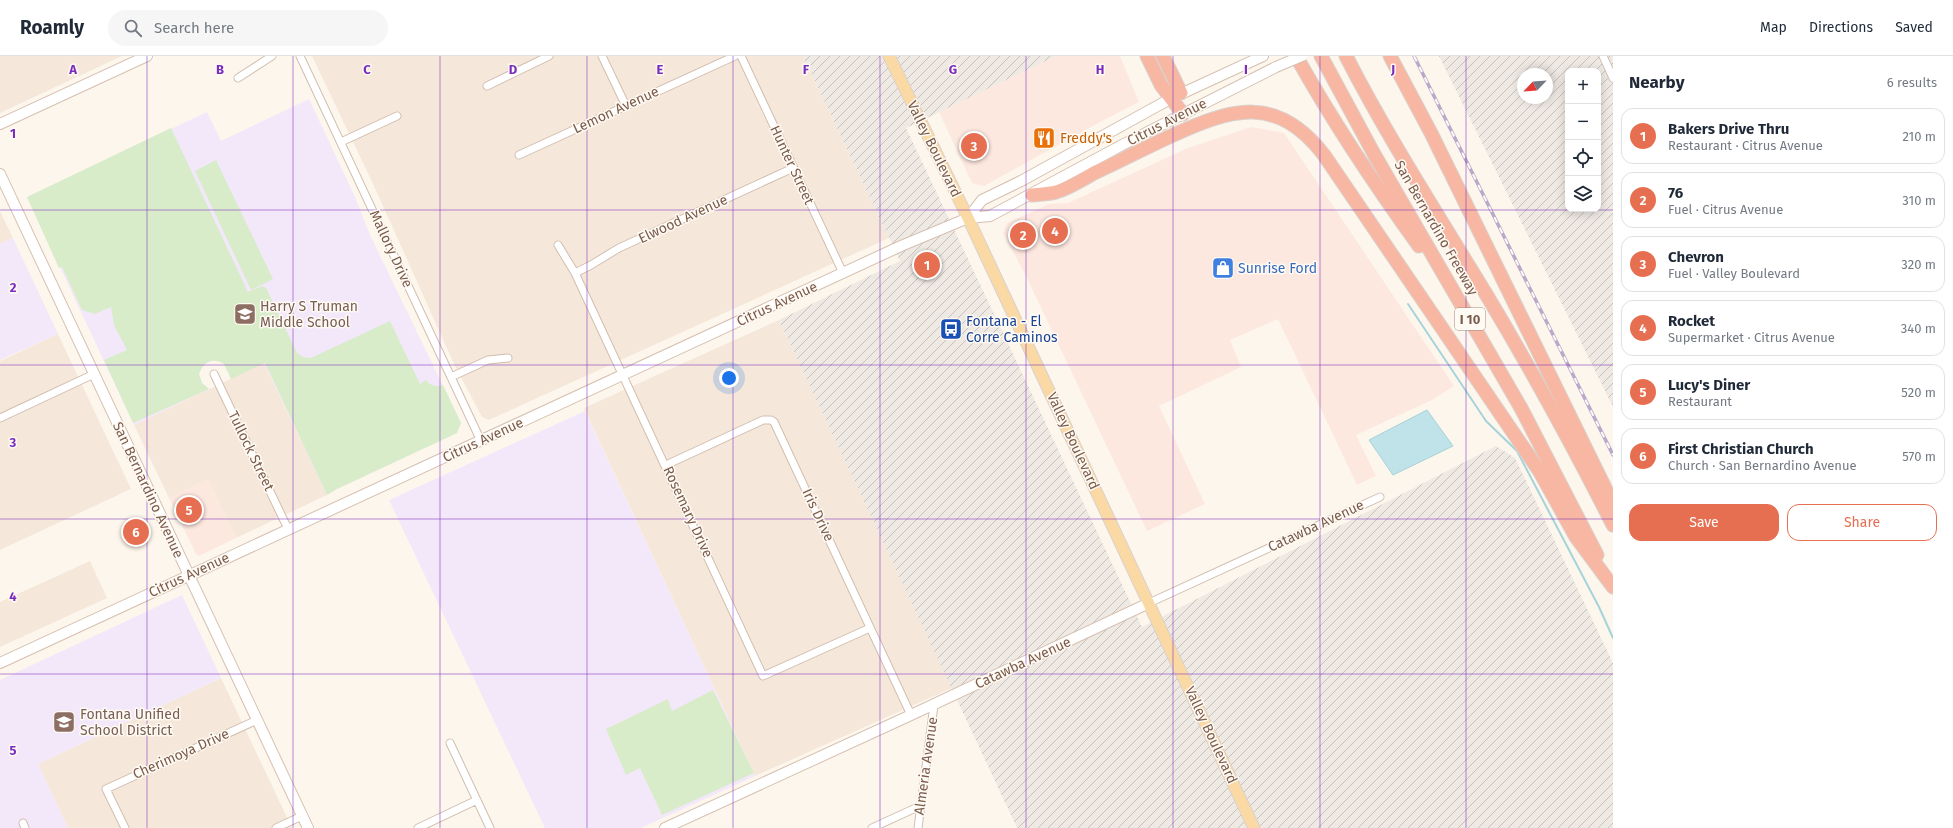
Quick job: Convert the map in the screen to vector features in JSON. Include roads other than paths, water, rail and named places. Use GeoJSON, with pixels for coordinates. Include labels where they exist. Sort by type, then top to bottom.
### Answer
{"type":"FeatureCollection","features":[{"type":"Feature","properties":{"kind":"highway"},"geometry":{"type":"LineString","coordinates":[[1147,56],[1158,81],[1175,96]]}},
{"type":"Feature","properties":{"kind":"highway"},"geometry":{"type":"LineString","coordinates":[[1163,56],[1175,96],[1183,114]]}},
{"type":"Feature","properties":{"kind":"highway"},"geometry":{"type":"LineString","coordinates":[[1296,56],[1319,96],[1392,209],[1462,306]]}},
{"type":"Feature","properties":{"kind":"highway","name":"San Bernardino Freeway"},"geometry":{"type":"LineString","coordinates":[[1321,56],[1374,154],[1521,408],[1613,586]]}},
{"type":"Feature","properties":{"kind":"highway","name":"San Bernardino Freeway"},"geometry":{"type":"LineString","coordinates":[[1346,56],[1396,146],[1487,296],[1545,396],[1613,525]]}},
{"type":"Feature","properties":{"kind":"highway"},"geometry":{"type":"LineString","coordinates":[[1390,56],[1430,132],[1613,504]]}},
{"type":"Feature","properties":{"kind":"highway"},"geometry":{"type":"LineString","coordinates":[[1032,195],[1056,192],[1180,132],[1224,114],[1237,112],[1260,113],[1282,120],[1297,128],[1310,138],[1324,155],[1540,472],[1576,537],[1613,586]]}},
{"type":"Feature","properties":{"kind":"main road"},"geometry":{"type":"LineString","coordinates":[[0,124],[147,56]]}},
{"type":"Feature","properties":{"kind":"main road","name":"Valley Boulevard"},"geometry":{"type":"LineString","coordinates":[[889,56],[968,218],[1254,828]]}},
{"type":"Feature","properties":{"kind":"main road","name":"Citrus Avenue"},"geometry":{"type":"LineString","coordinates":[[968,218],[982,200],[1021,181],[1175,96],[1263,56]]}},
{"type":"Feature","properties":{"kind":"main road","name":"Citrus Avenue"},"geometry":{"type":"LineString","coordinates":[[0,663],[901,246],[968,218],[990,216],[1032,195],[1124,144],[1302,56]]}},
{"type":"Feature","properties":{"kind":"main road","name":"San Bernardino Avenue"},"geometry":{"type":"LineString","coordinates":[[0,174],[308,828]]}},
{"type":"Feature","properties":{"kind":"main road","name":"Catawba Avenue"},"geometry":{"type":"LineString","coordinates":[[665,828],[934,705],[1149,603]]}},
{"type":"Feature","properties":{"kind":"street"},"geometry":{"type":"LineString","coordinates":[[238,78],[272,56]]}},
{"type":"Feature","properties":{"kind":"street","name":"Mallory Drive"},"geometry":{"type":"LineString","coordinates":[[300,56],[481,441]]}},
{"type":"Feature","properties":{"kind":"street"},"geometry":{"type":"LineString","coordinates":[[487,86],[549,56]]}},
{"type":"Feature","properties":{"kind":"street"},"geometry":{"type":"LineString","coordinates":[[602,56],[626,106]]}},
{"type":"Feature","properties":{"kind":"street","name":"Lemon Avenue"},"geometry":{"type":"LineString","coordinates":[[519,155],[735,56]]}},
{"type":"Feature","properties":{"kind":"street","name":"Hunter Street"},"geometry":{"type":"LineString","coordinates":[[741,56],[843,273]]}},
{"type":"Feature","properties":{"kind":"street"},"geometry":{"type":"LineString","coordinates":[[1602,56],[1613,78]]}},
{"type":"Feature","properties":{"kind":"street"},"geometry":{"type":"LineString","coordinates":[[341,142],[397,116]]}},
{"type":"Feature","properties":{"kind":"street","name":"Elwood Avenue"},"geometry":{"type":"LineString","coordinates":[[575,273],[592,265],[619,248],[793,168]]}},
{"type":"Feature","properties":{"kind":"street","name":"Rosemary Drive"},"geometry":{"type":"LineString","coordinates":[[558,245],[575,273],[666,465],[763,676],[870,628]]}},
{"type":"Feature","properties":{"kind":"street"},"geometry":{"type":"LineString","coordinates":[[451,377],[488,360],[508,358]]}},
{"type":"Feature","properties":{"kind":"street"},"geometry":{"type":"LineString","coordinates":[[0,418],[94,374]]}},
{"type":"Feature","properties":{"kind":"street","name":"Tullock Street"},"geometry":{"type":"LineString","coordinates":[[214,374],[288,530]]}},
{"type":"Feature","properties":{"kind":"street","name":"Iris Drive"},"geometry":{"type":"LineString","coordinates":[[666,465],[763,420],[770,420],[774,422],[911,715]]}},
{"type":"Feature","properties":{"kind":"street","name":"Catawba Avenue"},"geometry":{"type":"LineString","coordinates":[[1149,603],[1380,497]]}},
{"type":"Feature","properties":{"kind":"street","name":"Almeria Avenue"},"geometry":{"type":"LineString","coordinates":[[918,828],[934,705]]}},
{"type":"Feature","properties":{"kind":"street","name":"Cherimoya Drive"},"geometry":{"type":"LineString","coordinates":[[125,828],[106,789],[257,720]]}},
{"type":"Feature","properties":{"kind":"street"},"geometry":{"type":"LineString","coordinates":[[450,742],[490,828]]}},
{"type":"Feature","properties":{"kind":"street"},"geometry":{"type":"LineString","coordinates":[[418,828],[476,800]]}},
{"type":"Feature","properties":{"kind":"street"},"geometry":{"type":"LineString","coordinates":[[872,828],[920,806]]}},
{"type":"Feature","properties":{"kind":"street"},"geometry":{"type":"LineString","coordinates":[[276,828],[302,816]]}},
{"type":"Feature","properties":{"kind":"water"},"geometry":{"type":"Polygon","coordinates":[[[1427,410],[1453,446],[1393,475],[1369,440],[1427,410]]]}},
{"type":"Feature","properties":{"kind":"waterway"},"geometry":{"type":"LineString","coordinates":[[1408,304],[1486,421],[1517,451],[1599,607],[1613,638]]}},
{"type":"Feature","properties":{"kind":"railway"},"geometry":{"type":"LineString","coordinates":[[1414,56],[1613,455]]}},
{"type":"Feature","properties":{"kind":"place","name":"Freddy's"},"geometry":{"type":"Point","coordinates":[1044,138]}},
{"type":"Feature","properties":{"kind":"place","name":"Chevron"},"geometry":{"type":"Point","coordinates":[974,146]}},
{"type":"Feature","properties":{"kind":"place","name":"Rocket"},"geometry":{"type":"Point","coordinates":[1055,231]}},
{"type":"Feature","properties":{"kind":"place","name":"76"},"geometry":{"type":"Point","coordinates":[1023,235]}},
{"type":"Feature","properties":{"kind":"place","name":"Bakers Drive Thru"},"geometry":{"type":"Point","coordinates":[927,265]}},
{"type":"Feature","properties":{"kind":"place","name":"Sunrise Ford"},"geometry":{"type":"Point","coordinates":[1223,268]}},
{"type":"Feature","properties":{"kind":"place","name":"Harry S Truman Middle School"},"geometry":{"type":"Point","coordinates":[245,314]}},
{"type":"Feature","properties":{"kind":"place","name":"Fontana - El Corre Caminos"},"geometry":{"type":"Point","coordinates":[951,329]}},
{"type":"Feature","properties":{"kind":"place","name":"Lucy's Diner"},"geometry":{"type":"Point","coordinates":[189,510]}},
{"type":"Feature","properties":{"kind":"place","name":"First Christian Church"},"geometry":{"type":"Point","coordinates":[136,532]}},
{"type":"Feature","properties":{"kind":"place","name":"Fontana Unified School District"},"geometry":{"type":"Point","coordinates":[64,722]}}]}
